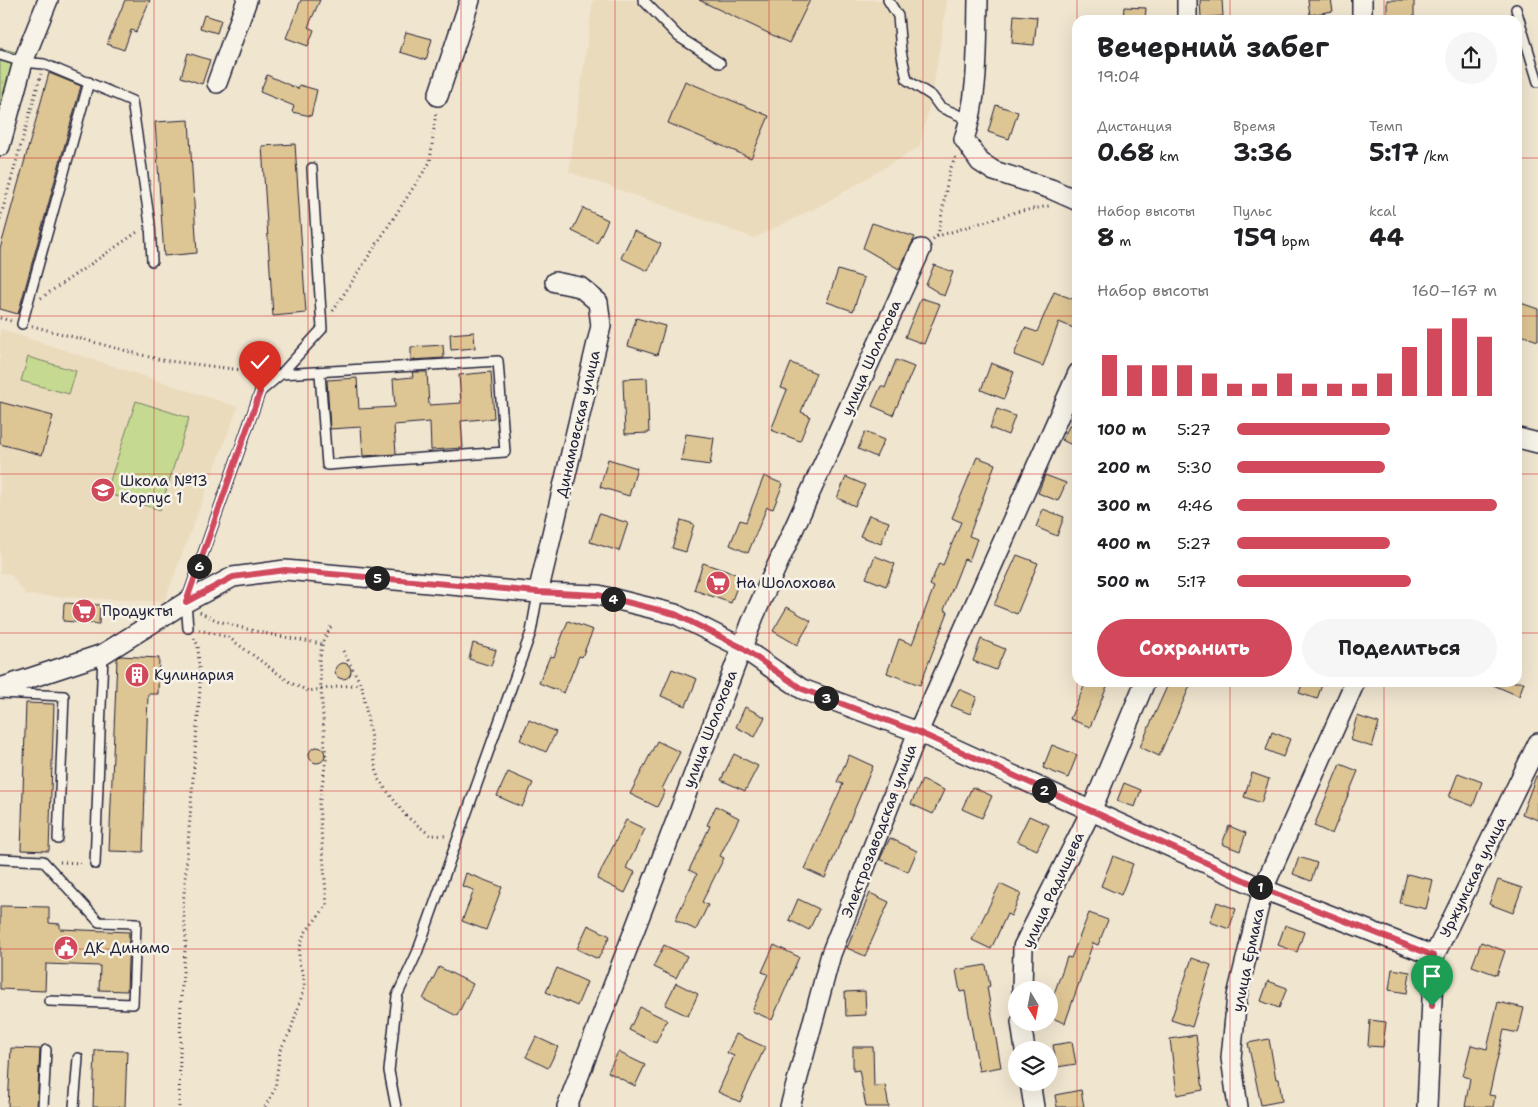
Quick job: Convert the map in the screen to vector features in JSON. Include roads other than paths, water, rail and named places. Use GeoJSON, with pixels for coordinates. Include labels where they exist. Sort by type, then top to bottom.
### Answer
{"type":"FeatureCollection","features":[{"type":"Feature","properties":{"kind":"street"},"geometry":{"type":"LineString","coordinates":[[0,146],[23,62],[48,0]]}},
{"type":"Feature","properties":{"kind":"street"},"geometry":{"type":"LineString","coordinates":[[217,83],[247,0]]}},
{"type":"Feature","properties":{"kind":"street"},"geometry":{"type":"LineString","coordinates":[[438,96],[470,0]]}},
{"type":"Feature","properties":{"kind":"street"},"geometry":{"type":"LineString","coordinates":[[978,0],[977,46],[971,120],[964,139],[980,162],[994,171],[1050,188],[1072,198]]}},
{"type":"Feature","properties":{"kind":"street"},"geometry":{"type":"LineString","coordinates":[[1187,0],[1187,15]]}},
{"type":"Feature","properties":{"kind":"street"},"geometry":{"type":"LineString","coordinates":[[1362,0],[1362,15]]}},
{"type":"Feature","properties":{"kind":"street","name":"улица Шолохова"},"geometry":{"type":"LineString","coordinates":[[567,1107],[741,647],[921,250]]}},
{"type":"Feature","properties":{"kind":"street","name":"Динамовская улица"},"geometry":{"type":"LineString","coordinates":[[538,592],[601,326],[598,302],[580,287],[555,282]]}},
{"type":"Feature","properties":{"kind":"street","name":"Электрозаводская улица"},"geometry":{"type":"LineString","coordinates":[[791,1107],[831,954],[918,732],[1072,386]]}},
{"type":"Feature","properties":{"kind":"street"},"geometry":{"type":"LineString","coordinates":[[1522,439],[1538,443]]}},
{"type":"Feature","properties":{"kind":"street"},"geometry":{"type":"LineString","coordinates":[[0,688],[103,654],[186,602],[233,577],[285,570],[538,592],[598,595],[675,614],[741,647],[802,689],[918,732],[1264,889],[1434,956]]}},
{"type":"Feature","properties":{"kind":"street","name":"улица Радищева"},"geometry":{"type":"LineString","coordinates":[[1022,981],[1023,947],[1091,811],[1143,687]]}},
{"type":"Feature","properties":{"kind":"street","name":"улица Ермака"},"geometry":{"type":"LineString","coordinates":[[1238,1107],[1231,1058],[1237,996],[1264,889],[1353,687]]}},
{"type":"Feature","properties":{"kind":"street","name":"Уржумская улица"},"geometry":{"type":"LineString","coordinates":[[1427,1107],[1434,956],[1538,743]]}},
{"type":"Feature","properties":{"kind":"street"},"geometry":{"type":"LineString","coordinates":[[1031,1091],[1034,1107]]}},
{"type":"Feature","properties":{"kind":"lane"},"geometry":{"type":"LineString","coordinates":[[643,0],[679,37],[720,63]]}},
{"type":"Feature","properties":{"kind":"lane"},"geometry":{"type":"LineString","coordinates":[[888,0],[898,16],[900,51],[907,80],[932,96],[940,107],[971,120]]}},
{"type":"Feature","properties":{"kind":"lane"},"geometry":{"type":"LineString","coordinates":[[1516,9],[1518,15]]}},
{"type":"Feature","properties":{"kind":"lane"},"geometry":{"type":"LineString","coordinates":[[1522,29],[1538,82]]}},
{"type":"Feature","properties":{"kind":"lane"},"geometry":{"type":"LineString","coordinates":[[0,55],[23,62],[44,64],[132,101],[150,224],[152,261]]}},
{"type":"Feature","properties":{"kind":"lane"},"geometry":{"type":"LineString","coordinates":[[22,324],[89,82]]}},
{"type":"Feature","properties":{"kind":"lane"},"geometry":{"type":"LineString","coordinates":[[188,628],[186,602],[260,392],[281,374],[322,329],[312,168]]}},
{"type":"Feature","properties":{"kind":"lane"},"geometry":{"type":"LineString","coordinates":[[281,374],[320,374],[498,361],[505,452],[327,465],[320,374]]}},
{"type":"Feature","properties":{"kind":"lane"},"geometry":{"type":"LineString","coordinates":[[396,1107],[389,1070],[397,996],[417,954],[460,837],[472,796],[531,632],[538,592]]}},
{"type":"Feature","properties":{"kind":"lane"},"geometry":{"type":"LineString","coordinates":[[95,864],[103,654]]}},
{"type":"Feature","properties":{"kind":"lane"},"geometry":{"type":"LineString","coordinates":[[0,694],[64,696],[58,839]]}},
{"type":"Feature","properties":{"kind":"lane"},"geometry":{"type":"LineString","coordinates":[[0,860],[43,861],[99,922],[136,923],[133,1004],[49,1001]]}},
{"type":"Feature","properties":{"kind":"lane"},"geometry":{"type":"LineString","coordinates":[[43,1107],[46,1050]]}},
{"type":"Feature","properties":{"kind":"lane"},"geometry":{"type":"LineString","coordinates":[[74,1107],[78,1058]]}},
{"type":"Feature","properties":{"kind":"place","name":"Школа №13 Корпус 1"},"geometry":{"type":"Point","coordinates":[103,490]}},
{"type":"Feature","properties":{"kind":"place","name":"На Шолохова"},"geometry":{"type":"Point","coordinates":[718,583]}},
{"type":"Feature","properties":{"kind":"place","name":"Продукты"},"geometry":{"type":"Point","coordinates":[84,611]}},
{"type":"Feature","properties":{"kind":"place","name":"Кулинария"},"geometry":{"type":"Point","coordinates":[137,675]}},
{"type":"Feature","properties":{"kind":"place","name":"ДК Динамо"},"geometry":{"type":"Point","coordinates":[66,948]}}]}
